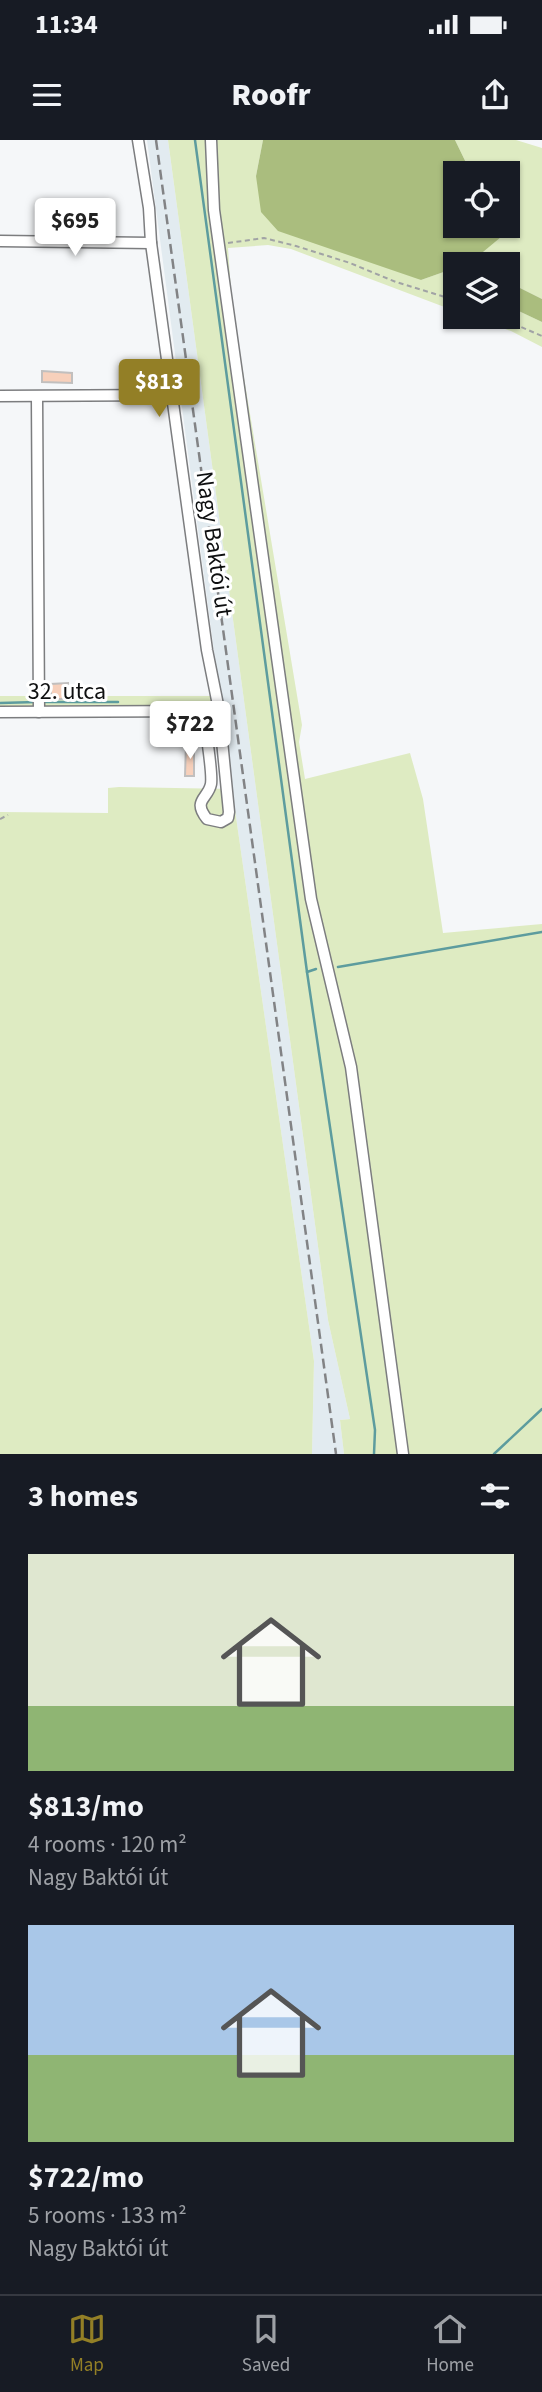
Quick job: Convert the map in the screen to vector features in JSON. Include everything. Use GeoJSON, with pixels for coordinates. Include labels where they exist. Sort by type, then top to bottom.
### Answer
{"type":"FeatureCollection","features":[{"type":"Feature","properties":{"kind":"street","name":"Nagy Baktói út"},"geometry":{"type":"LineString","coordinates":[[138,140],[207,650],[219,710],[229,812],[228,818],[221,822],[207,819],[200,807],[211,785],[203,710]]}},
{"type":"Feature","properties":{"kind":"street"},"geometry":{"type":"LineString","coordinates":[[211,140],[214,210],[311,899],[351,1067],[403,1454]]}},
{"type":"Feature","properties":{"kind":"street"},"geometry":{"type":"LineString","coordinates":[[0,242],[151,243]]}},
{"type":"Feature","properties":{"kind":"street"},"geometry":{"type":"LineString","coordinates":[[0,396],[172,396]]}},
{"type":"Feature","properties":{"kind":"street"},"geometry":{"type":"LineString","coordinates":[[37,397],[39,712]]}},
{"type":"Feature","properties":{"kind":"street","name":"32. utca"},"geometry":{"type":"LineString","coordinates":[[0,712],[219,710]]}},
{"type":"Feature","properties":{"kind":"path"},"geometry":{"type":"LineString","coordinates":[[220,244],[264,238],[350,263],[396,282],[443,296]]}},
{"type":"Feature","properties":{"kind":"path"},"geometry":{"type":"LineString","coordinates":[[520,326],[542,336]]}},
{"type":"Feature","properties":{"kind":"path"},"geometry":{"type":"LineString","coordinates":[[0,819],[8,814]]}},
{"type":"Feature","properties":{"kind":"shaded area"},"geometry":{"type":"Polygon","coordinates":[[[147,140],[168,140],[328,1320],[350,1419],[340,1420],[344,1454],[312,1454],[314,1361],[232,789],[147,140]]]}},
{"type":"Feature","properties":{"kind":"green space"},"geometry":{"type":"Polygon","coordinates":[[[168,140],[263,140],[256,176],[421,280],[443,272],[443,306],[291,249],[268,245],[228,248],[232,306],[302,725],[299,742],[305,779],[410,753],[423,799],[443,933],[542,924],[542,1454],[344,1454],[340,1420],[350,1419],[328,1320],[168,140]]]}},
{"type":"Feature","properties":{"kind":"green space"},"geometry":{"type":"Polygon","coordinates":[[[263,140],[455,140],[465,161],[443,161],[443,238],[500,238],[483,252],[443,252],[443,272],[421,280],[278,231],[261,212],[256,176],[263,140]]]}},
{"type":"Feature","properties":{"kind":"green space"},"geometry":{"type":"Polygon","coordinates":[[[455,140],[516,140],[542,148],[542,299],[520,288],[520,252],[483,252],[499,238],[520,238],[520,161],[465,161],[455,140]]]}},
{"type":"Feature","properties":{"kind":"green space"},"geometry":{"type":"Polygon","coordinates":[[[520,288],[542,299],[542,322],[520,312],[520,288]]]}},
{"type":"Feature","properties":{"kind":"green space"},"geometry":{"type":"Polygon","coordinates":[[[520,312],[542,322],[542,347],[505,329],[520,329],[520,312]]]}},
{"type":"Feature","properties":{"kind":"green space"},"geometry":{"type":"Polygon","coordinates":[[[0,696],[220,696],[222,714],[0,717],[0,696]]]}},
{"type":"Feature","properties":{"kind":"green space"},"geometry":{"type":"Polygon","coordinates":[[[108,788],[232,789],[314,1361],[312,1454],[0,1454],[0,812],[108,813],[108,788]]]}},
{"type":"Feature","properties":{"kind":"building"},"geometry":{"type":"Polygon","coordinates":[[[42,371],[72,373],[72,383],[42,382],[42,371]]]}},
{"type":"Feature","properties":{"kind":"building"},"geometry":{"type":"Polygon","coordinates":[[[68,683],[68,699],[51,699],[51,684],[68,683]]]}},
{"type":"Feature","properties":{"kind":"building"},"geometry":{"type":"Polygon","coordinates":[[[186,744],[194,745],[194,776],[185,776],[186,744]]]}},
{"type":"Feature","properties":{"kind":"waterway"},"geometry":{"type":"LineString","coordinates":[[195,140],[307,972],[375,1430],[374,1454]]}},
{"type":"Feature","properties":{"kind":"waterway"},"geometry":{"type":"LineString","coordinates":[[0,703],[37,702]]}},
{"type":"Feature","properties":{"kind":"waterway"},"geometry":{"type":"LineString","coordinates":[[44,702],[118,702]]}},
{"type":"Feature","properties":{"kind":"waterway"},"geometry":{"type":"LineString","coordinates":[[338,967],[542,932]]}},
{"type":"Feature","properties":{"kind":"waterway"},"geometry":{"type":"LineString","coordinates":[[307,972],[316,969]]}},
{"type":"Feature","properties":{"kind":"waterway"},"geometry":{"type":"LineString","coordinates":[[494,1454],[542,1409]]}},
{"type":"Feature","properties":{"kind":"railway"},"geometry":{"type":"LineString","coordinates":[[156,140],[336,1454]]}}]}
